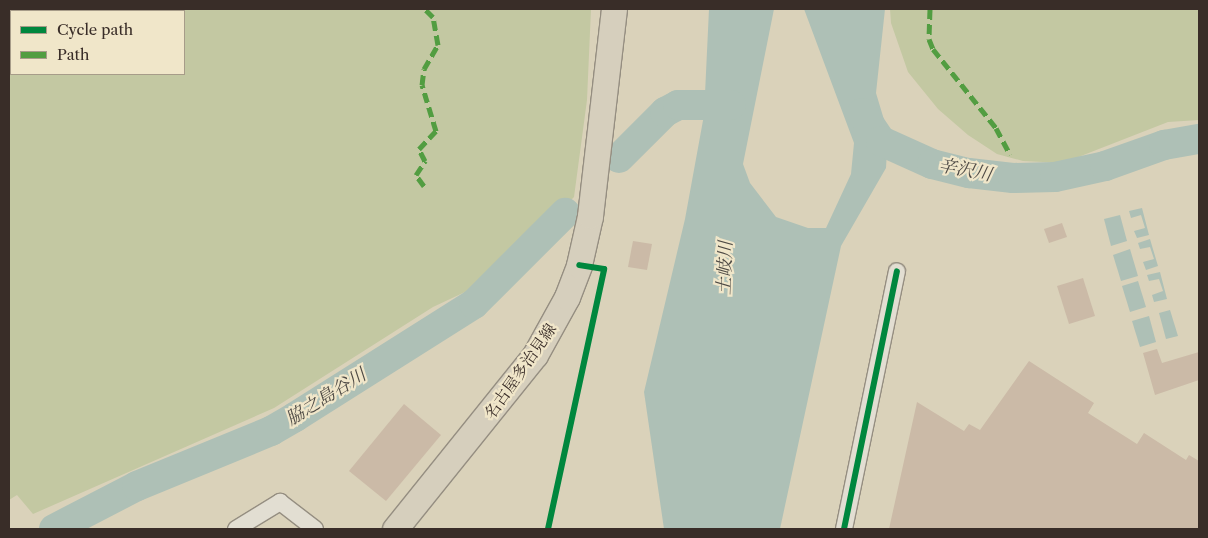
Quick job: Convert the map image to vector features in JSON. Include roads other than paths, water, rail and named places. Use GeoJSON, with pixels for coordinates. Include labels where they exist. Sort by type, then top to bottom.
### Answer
{"type":"FeatureCollection","features":[{"type":"Feature","properties":{"kind":"main road","name":"名古屋多治見線"},"geometry":{"type":"LineString","coordinates":[[396,529],[535,355],[567,297],[580,265],[590,216],[614,9]]}},
{"type":"Feature","properties":{"kind":"street"},"geometry":{"type":"LineString","coordinates":[[844,529],[897,272]]}},
{"type":"Feature","properties":{"kind":"street"},"geometry":{"type":"LineString","coordinates":[[236,529],[280,502]]}},
{"type":"Feature","properties":{"kind":"street"},"geometry":{"type":"LineString","coordinates":[[257,529],[280,502]]}},
{"type":"Feature","properties":{"kind":"street"},"geometry":{"type":"LineString","coordinates":[[280,502],[315,529]]}},
{"type":"Feature","properties":{"kind":"water","name":"土岐川"},"geometry":{"type":"Polygon","coordinates":[[[709,9],[774,9],[743,164],[750,183],[776,217],[808,228],[826,228],[851,174],[854,143],[804,9],[885,9],[876,93],[888,133],[886,168],[841,246],[780,529],[664,529],[644,392],[685,219],[704,115],[709,9]]]}},
{"type":"Feature","properties":{"kind":"water"},"geometry":{"type":"Polygon","coordinates":[[[1142,208],[1149,235],[1137,238],[1134,231],[1145,228],[1141,215],[1131,218],[1129,211],[1142,208]]]}},
{"type":"Feature","properties":{"kind":"water"},"geometry":{"type":"Polygon","coordinates":[[[1120,215],[1127,241],[1111,246],[1104,219],[1120,215]]]}},
{"type":"Feature","properties":{"kind":"water"},"geometry":{"type":"Polygon","coordinates":[[[1150,239],[1158,266],[1146,270],[1143,262],[1154,259],[1150,247],[1140,249],[1138,243],[1150,239]]]}},
{"type":"Feature","properties":{"kind":"water"},"geometry":{"type":"Polygon","coordinates":[[[1130,249],[1138,276],[1121,281],[1113,255],[1130,249]]]}},
{"type":"Feature","properties":{"kind":"water"},"geometry":{"type":"Polygon","coordinates":[[[1160,272],[1167,299],[1154,302],[1152,295],[1163,291],[1159,279],[1149,281],[1147,275],[1160,272]]]}},
{"type":"Feature","properties":{"kind":"water"},"geometry":{"type":"Polygon","coordinates":[[[1138,281],[1146,307],[1130,312],[1122,286],[1138,281]]]}},
{"type":"Feature","properties":{"kind":"water"},"geometry":{"type":"Polygon","coordinates":[[[1170,310],[1178,336],[1166,339],[1159,313],[1170,310]]]}},
{"type":"Feature","properties":{"kind":"water"},"geometry":{"type":"Polygon","coordinates":[[[1149,316],[1156,342],[1140,347],[1132,321],[1149,316]]]}},
{"type":"Feature","properties":{"kind":"waterway","name":"脇之島谷川"},"geometry":{"type":"LineString","coordinates":[[619,158],[665,112],[678,105],[731,105]]}},
{"type":"Feature","properties":{"kind":"waterway","name":"辛沢川"},"geometry":{"type":"LineString","coordinates":[[862,113],[881,141],[932,164],[969,173],[1013,178],[1055,177],[1105,166],[1164,145],[1199,139]]}},
{"type":"Feature","properties":{"kind":"waterway","name":"脇之島谷川"},"geometry":{"type":"LineString","coordinates":[[54,529],[137,486],[271,431],[295,417],[474,304],[565,213]]}}]}
